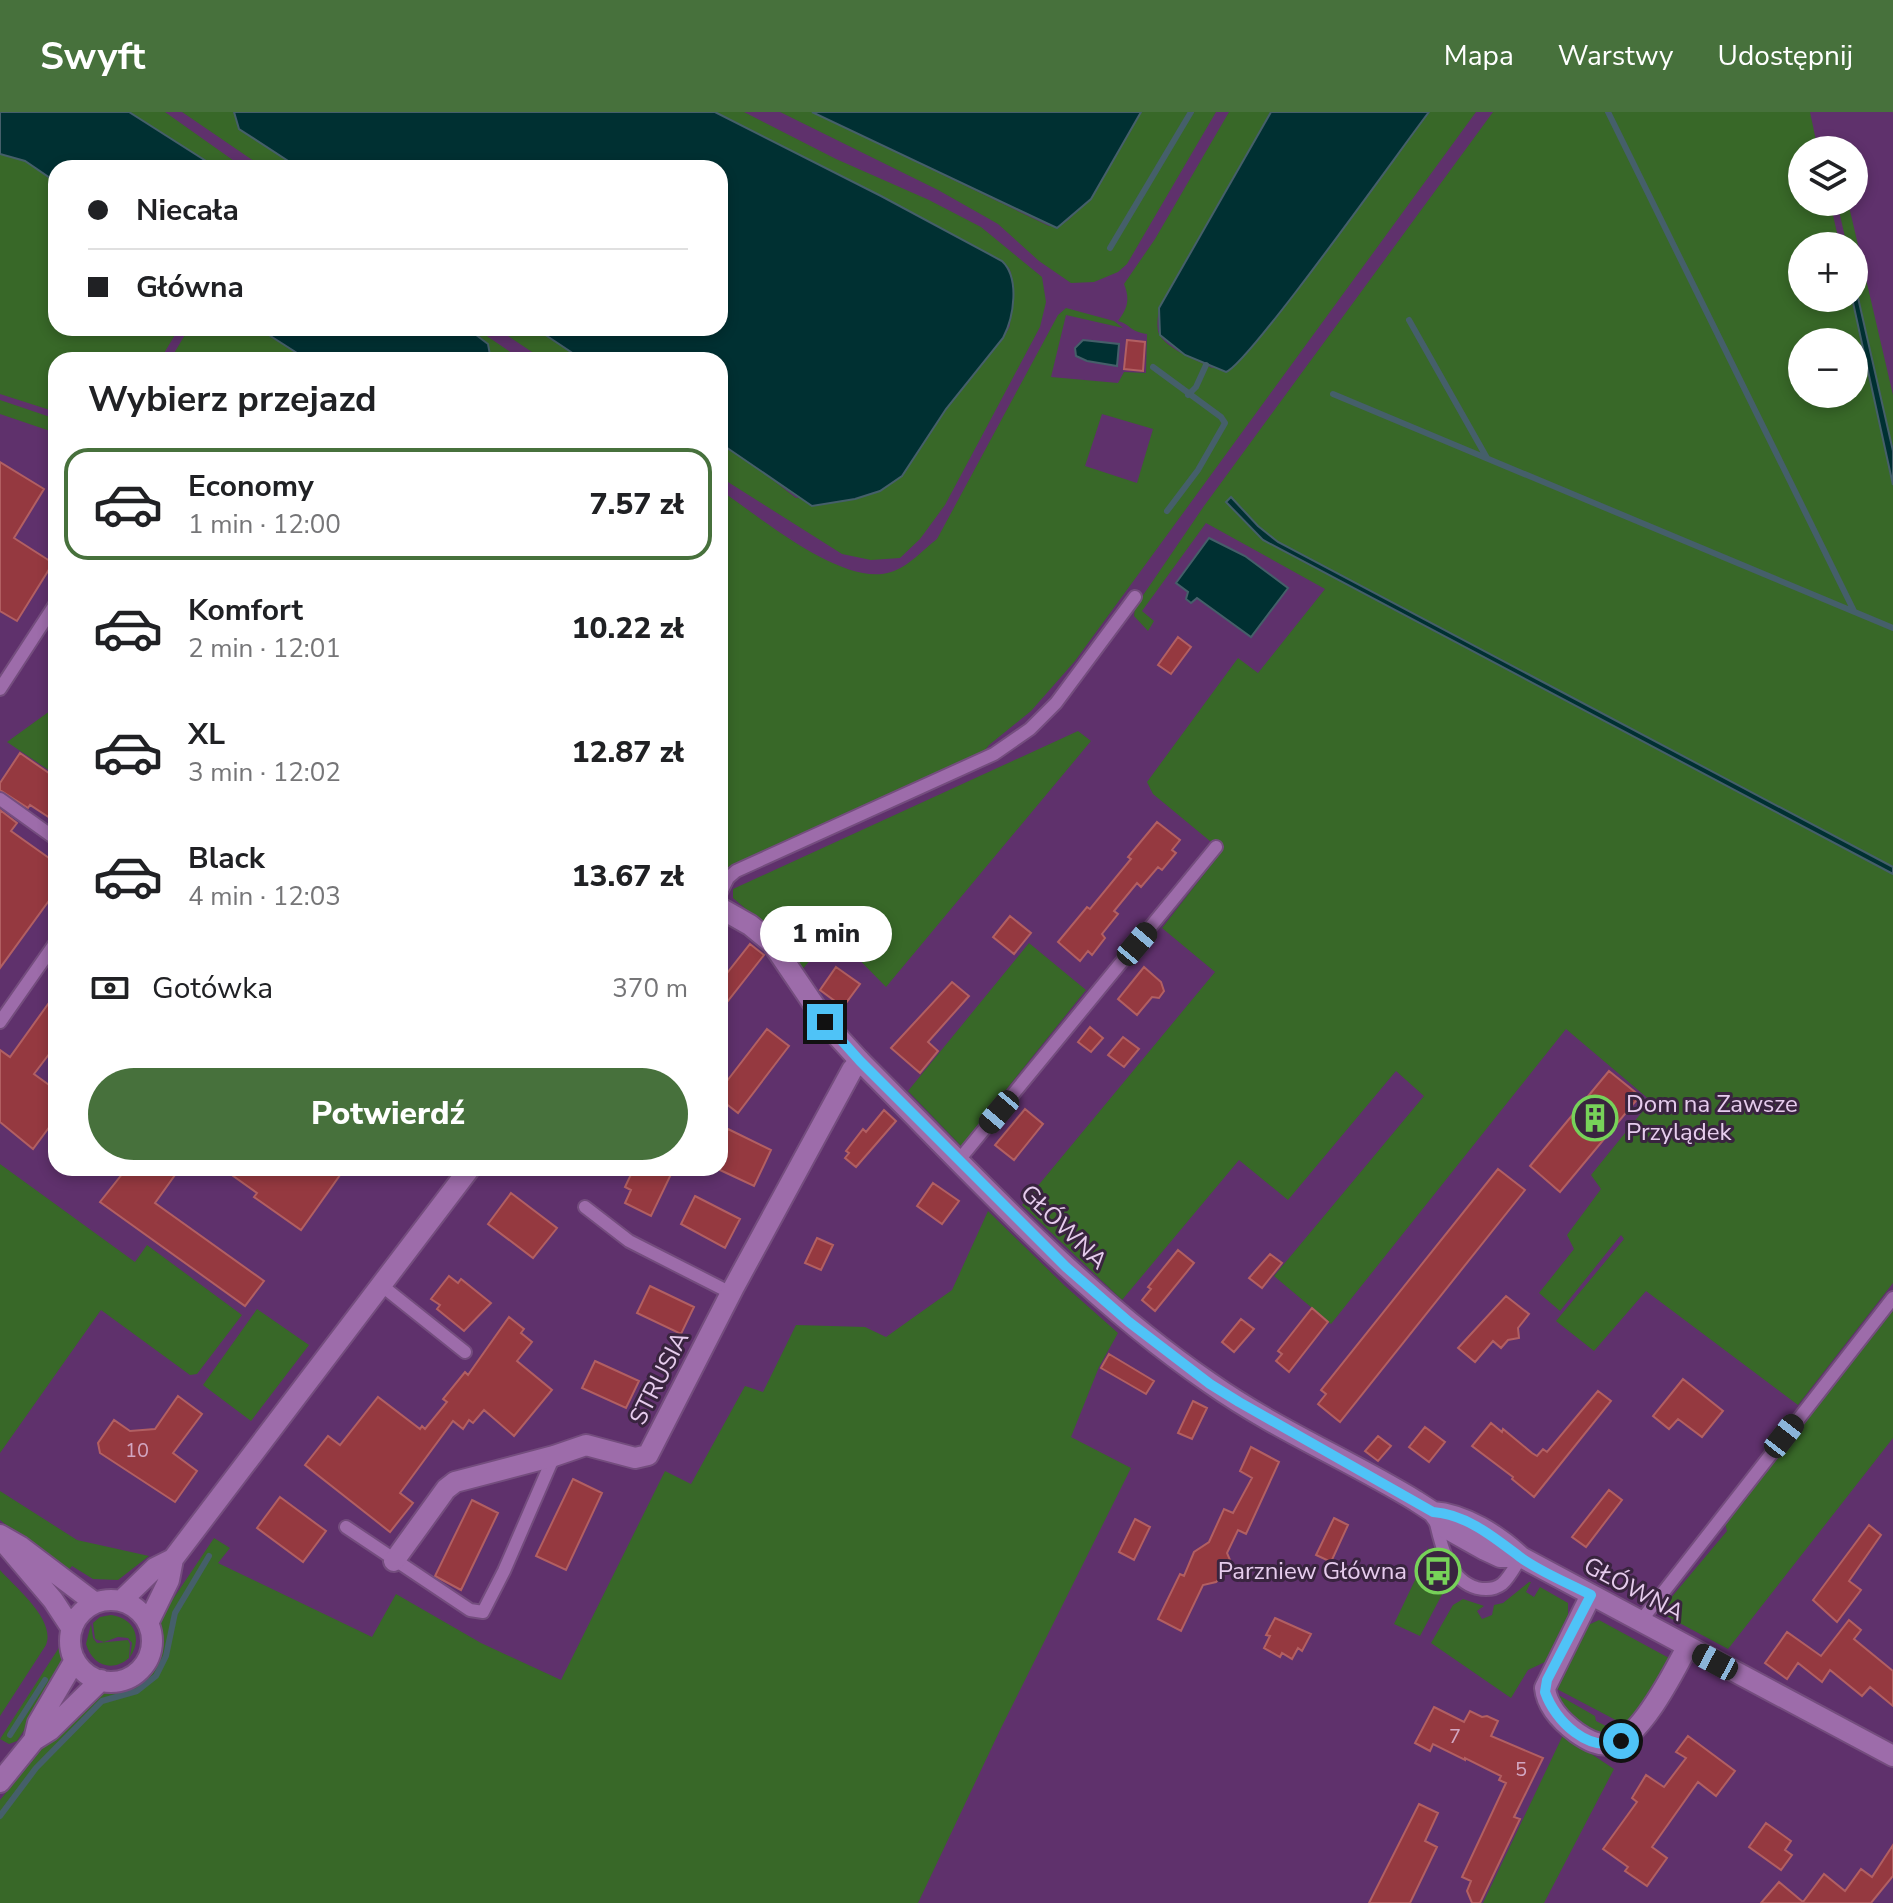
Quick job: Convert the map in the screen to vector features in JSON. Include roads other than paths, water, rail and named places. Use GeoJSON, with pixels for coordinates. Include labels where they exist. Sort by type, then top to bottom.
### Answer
{"type":"FeatureCollection","features":[{"type":"Feature","properties":{"kind":"street","name":"GŁÓWNA"},"geometry":{"type":"LineString","coordinates":[[728,913],[772,943],[829,1027],[860,1061],[1089,1289],[1210,1384],[1433,1512],[1450,1513],[1508,1545],[1521,1557],[1893,1756]]}},
{"type":"Feature","properties":{"kind":"street","name":"STRUSIA"},"geometry":{"type":"LineString","coordinates":[[394,1561],[446,1489],[455,1482],[586,1445],[635,1458],[648,1455],[731,1293],[852,1070],[860,1061]]}},
{"type":"Feature","properties":{"kind":"street"},"geometry":{"type":"LineString","coordinates":[[121,1601],[155,1568],[173,1559],[464,1176]]}},
{"type":"Feature","properties":{"kind":"street"},"geometry":{"type":"LineString","coordinates":[[2,1538],[21,1547],[95,1603]]}},
{"type":"Feature","properties":{"kind":"street"},"geometry":{"type":"LineString","coordinates":[[2,1538],[12,1554],[53,1600],[72,1629]]}},
{"type":"Feature","properties":{"kind":"street"},"geometry":{"type":"LineString","coordinates":[[148,1623],[169,1580],[173,1559]]}},
{"type":"Feature","properties":{"kind":"street"},"geometry":{"type":"LineString","coordinates":[[1591,1595],[1545,1688],[1557,1714],[1597,1744],[1613,1744],[1630,1735],[1665,1688],[1687,1647]]}},
{"type":"Feature","properties":{"kind":"street"},"geometry":{"type":"LineString","coordinates":[[121,1601],[137,1609],[148,1623],[152,1641],[144,1665],[125,1679],[101,1680],[86,1673],[75,1660],[71,1645],[72,1629],[81,1613],[95,1603],[121,1601]]}},
{"type":"Feature","properties":{"kind":"street"},"geometry":{"type":"LineString","coordinates":[[34,1740],[38,1723],[75,1660]]}},
{"type":"Feature","properties":{"kind":"street"},"geometry":{"type":"LineString","coordinates":[[0,1782],[34,1740],[50,1730],[101,1680]]}},
{"type":"Feature","properties":{"kind":"lane"},"geometry":{"type":"LineString","coordinates":[[728,878],[736,871],[994,754],[1030,729],[1056,703],[1135,597]]}},
{"type":"Feature","properties":{"kind":"lane"},"geometry":{"type":"LineString","coordinates":[[0,689],[48,615]]}},
{"type":"Feature","properties":{"kind":"lane"},"geometry":{"type":"LineString","coordinates":[[0,799],[48,833]]}},
{"type":"Feature","properties":{"kind":"lane"},"geometry":{"type":"LineString","coordinates":[[959,1160],[1216,847]]}},
{"type":"Feature","properties":{"kind":"lane"},"geometry":{"type":"LineString","coordinates":[[0,1022],[48,953]]}},
{"type":"Feature","properties":{"kind":"lane"},"geometry":{"type":"LineString","coordinates":[[585,1207],[629,1241],[731,1293]]}},
{"type":"Feature","properties":{"kind":"lane"},"geometry":{"type":"LineString","coordinates":[[381,1285],[465,1352]]}},
{"type":"Feature","properties":{"kind":"lane"},"geometry":{"type":"LineString","coordinates":[[1640,1622],[1893,1298]]}},
{"type":"Feature","properties":{"kind":"lane"},"geometry":{"type":"LineString","coordinates":[[346,1527],[470,1610],[483,1612],[554,1456]]}},
{"type":"Feature","properties":{"kind":"lane"},"geometry":{"type":"LineString","coordinates":[[1433,1512],[1450,1566],[1468,1585],[1485,1590],[1498,1587],[1521,1557]]}},
{"type":"Feature","properties":{"kind":"waterway"},"geometry":{"type":"LineString","coordinates":[[1110,248],[1191,112]]}},
{"type":"Feature","properties":{"kind":"waterway"},"geometry":{"type":"LineString","coordinates":[[1608,112],[1854,611]]}},
{"type":"Feature","properties":{"kind":"waterway"},"geometry":{"type":"LineString","coordinates":[[1409,320],[1487,458]]}},
{"type":"Feature","properties":{"kind":"waterway"},"geometry":{"type":"LineString","coordinates":[[1188,395],[1196,387],[1206,365]]}},
{"type":"Feature","properties":{"kind":"waterway"},"geometry":{"type":"LineString","coordinates":[[1153,367],[1225,423],[1198,470],[1167,511]]}},
{"type":"Feature","properties":{"kind":"waterway"},"geometry":{"type":"LineString","coordinates":[[1333,394],[1893,628]]}},
{"type":"Feature","properties":{"kind":"waterway"},"geometry":{"type":"LineString","coordinates":[[0,1816],[36,1768],[102,1701],[137,1691],[156,1676],[166,1656],[175,1613],[209,1556]]}},
{"type":"Feature","properties":{"kind":"waterway"},"geometry":{"type":"LineString","coordinates":[[10,1735],[45,1680]]}},
{"type":"Feature","properties":{"kind":"place","name":"Dom na Zawsze Przylądek"},"geometry":{"type":"Point","coordinates":[1595,1118]}},
{"type":"Feature","properties":{"kind":"place","name":"Parzniew Główna"},"geometry":{"type":"Point","coordinates":[1438,1571]}}]}
